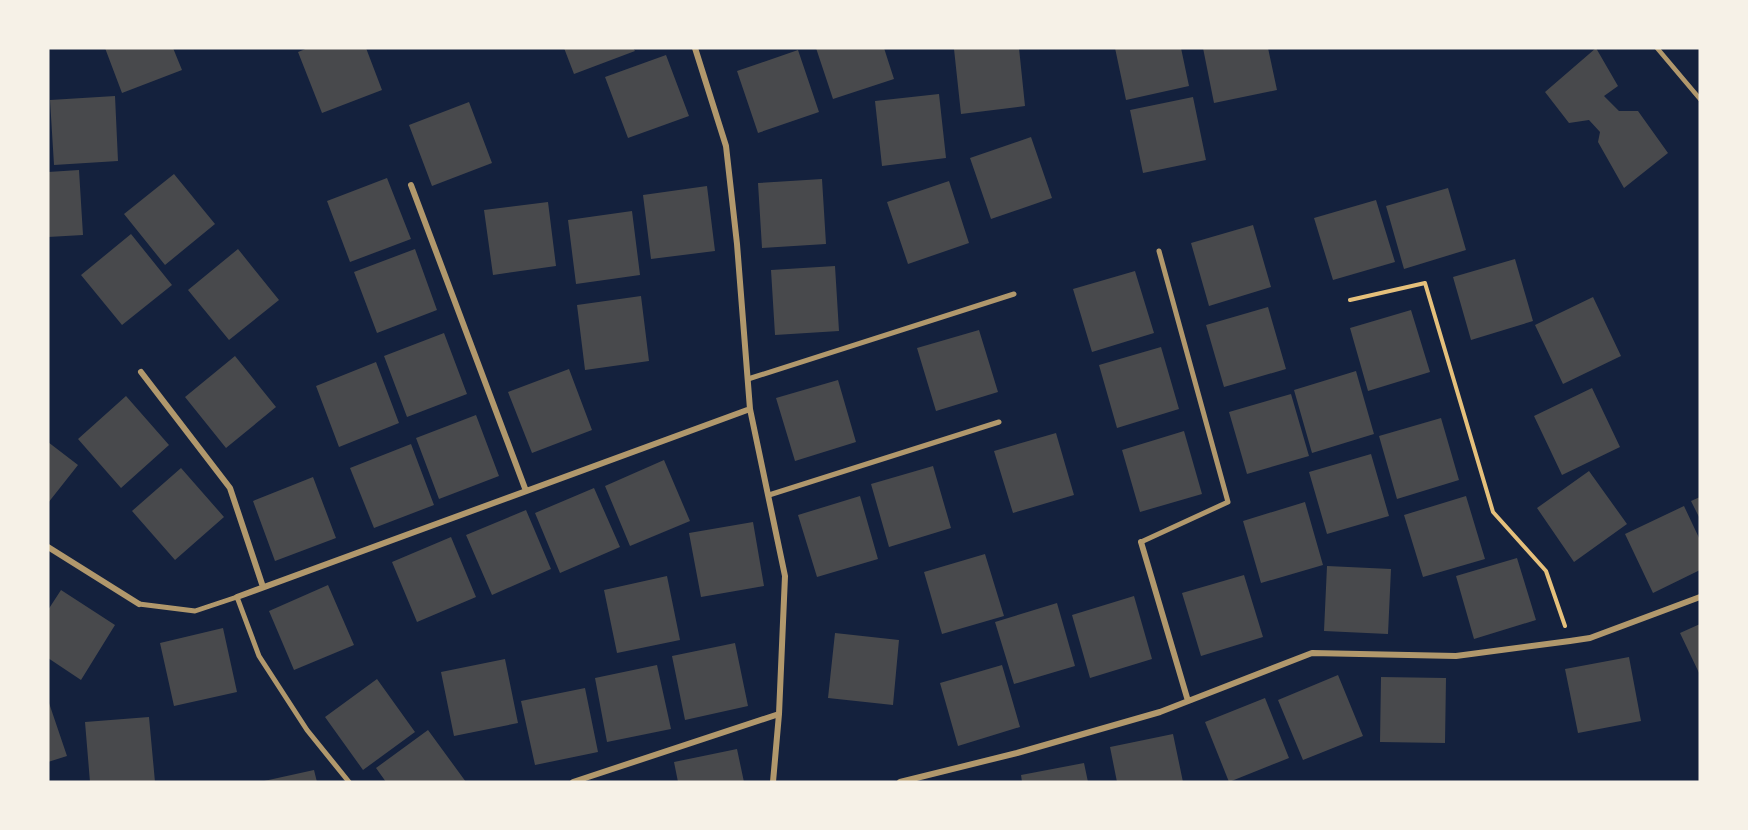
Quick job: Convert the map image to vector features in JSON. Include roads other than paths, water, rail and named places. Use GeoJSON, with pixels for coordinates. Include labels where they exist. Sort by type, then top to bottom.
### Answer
{"type":"FeatureCollection","features":[{"type":"Feature","properties":{"kind":"street"},"geometry":{"type":"LineString","coordinates":[[695,48],[726,146],[737,244],[750,409],[785,576],[779,714],[773,782]]}},
{"type":"Feature","properties":{"kind":"street"},"geometry":{"type":"LineString","coordinates":[[411,185],[526,491]]}},
{"type":"Feature","properties":{"kind":"street"},"geometry":{"type":"LineString","coordinates":[[1159,251],[1228,502],[1141,542],[1188,701]]}},
{"type":"Feature","properties":{"kind":"street"},"geometry":{"type":"LineString","coordinates":[[748,379],[1014,294]]}},
{"type":"Feature","properties":{"kind":"street"},"geometry":{"type":"LineString","coordinates":[[141,372],[230,488],[263,587]]}},
{"type":"Feature","properties":{"kind":"street"},"geometry":{"type":"LineString","coordinates":[[48,547],[139,604],[195,611],[750,409]]}},
{"type":"Feature","properties":{"kind":"street"},"geometry":{"type":"LineString","coordinates":[[769,495],[999,422]]}},
{"type":"Feature","properties":{"kind":"street"},"geometry":{"type":"LineString","coordinates":[[237,597],[259,656],[307,730],[349,782]]}},
{"type":"Feature","properties":{"kind":"street"},"geometry":{"type":"LineString","coordinates":[[900,782],[1017,753],[1161,712],[1312,653],[1456,656],[1570,641],[1590,638],[1700,597]]}},
{"type":"Feature","properties":{"kind":"street"},"geometry":{"type":"LineString","coordinates":[[573,782],[779,714]]}},
{"type":"Feature","properties":{"kind":"lane"},"geometry":{"type":"LineString","coordinates":[[1657,48],[1700,99]]}}]}
